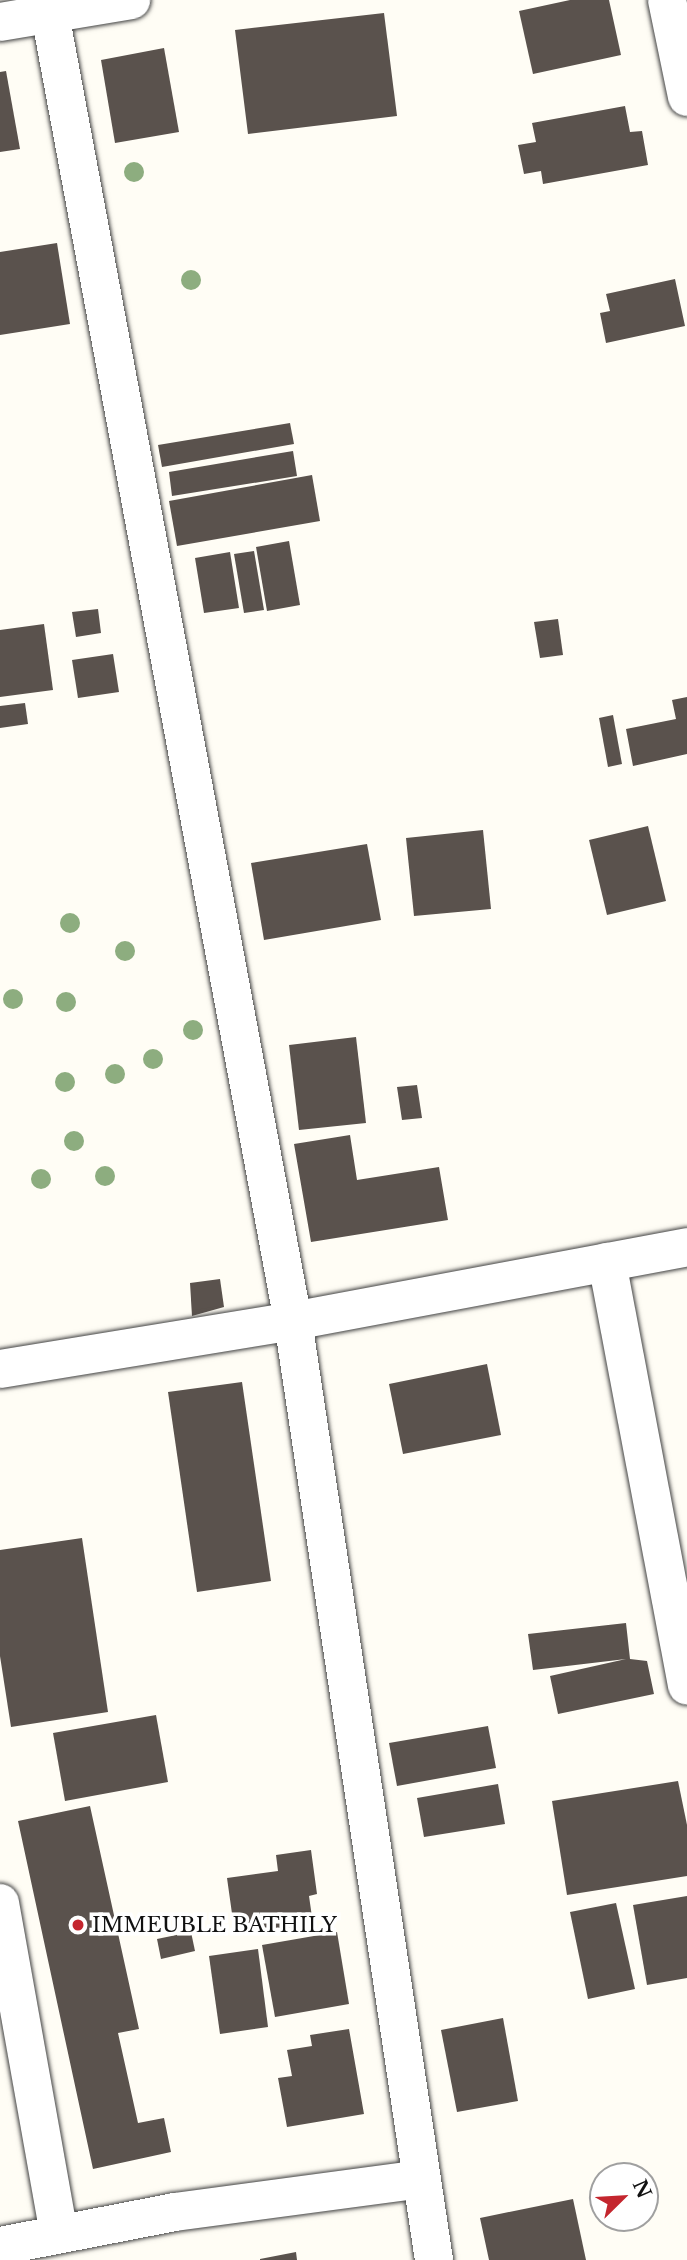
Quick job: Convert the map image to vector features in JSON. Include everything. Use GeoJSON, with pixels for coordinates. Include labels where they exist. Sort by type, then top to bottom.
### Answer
{"type":"FeatureCollection","features":[{"type":"Feature","properties":{"kind":"street"},"geometry":{"type":"LineString","coordinates":[[0,22],[131,0]]}},
{"type":"Feature","properties":{"kind":"street"},"geometry":{"type":"LineString","coordinates":[[667,0],[687,97]]}},
{"type":"Feature","properties":{"kind":"street"},"geometry":{"type":"LineString","coordinates":[[50,14],[293,1321],[434,2260]]}},
{"type":"Feature","properties":{"kind":"street"},"geometry":{"type":"LineString","coordinates":[[0,1369],[293,1321],[687,1247]]}},
{"type":"Feature","properties":{"kind":"street"},"geometry":{"type":"LineString","coordinates":[[607,1262],[687,1686]]}},
{"type":"Feature","properties":{"kind":"street"},"geometry":{"type":"LineString","coordinates":[[0,1903],[59,2234]]}},
{"type":"Feature","properties":{"kind":"street"},"geometry":{"type":"LineString","coordinates":[[0,2246],[175,2212],[421,2179]]}},
{"type":"Feature","properties":{"kind":"building"},"geometry":{"type":"Polygon","coordinates":[[[570,0],[609,0],[621,55],[533,74],[519,11],[570,0]]]}},
{"type":"Feature","properties":{"kind":"building"},"geometry":{"type":"Polygon","coordinates":[[[384,13],[397,116],[248,134],[235,30],[384,13]]]}},
{"type":"Feature","properties":{"kind":"building"},"geometry":{"type":"Polygon","coordinates":[[[164,48],[179,132],[115,143],[101,60],[164,48]]]}},
{"type":"Feature","properties":{"kind":"building"},"geometry":{"type":"Polygon","coordinates":[[[6,71],[20,149],[0,152],[0,72],[6,71]]]}},
{"type":"Feature","properties":{"kind":"building"},"geometry":{"type":"Polygon","coordinates":[[[625,106],[630,132],[642,131],[648,165],[543,184],[541,171],[524,174],[518,145],[536,142],[532,123],[625,106]]]}},
{"type":"Feature","properties":{"kind":"building"},"geometry":{"type":"Polygon","coordinates":[[[57,243],[70,324],[0,335],[0,252],[57,243]]]}},
{"type":"Feature","properties":{"kind":"building"},"geometry":{"type":"Polygon","coordinates":[[[675,279],[685,326],[606,343],[600,313],[610,311],[606,294],[675,279]]]}},
{"type":"Feature","properties":{"kind":"building"},"geometry":{"type":"Polygon","coordinates":[[[290,423],[294,444],[162,467],[158,445],[290,423]]]}},
{"type":"Feature","properties":{"kind":"building"},"geometry":{"type":"Polygon","coordinates":[[[293,451],[297,476],[172,496],[169,472],[293,451]]]}},
{"type":"Feature","properties":{"kind":"building"},"geometry":{"type":"Polygon","coordinates":[[[312,475],[320,521],[177,546],[169,501],[312,475]]]}},
{"type":"Feature","properties":{"kind":"building"},"geometry":{"type":"Polygon","coordinates":[[[289,541],[300,605],[267,611],[256,547],[289,541]]]}},
{"type":"Feature","properties":{"kind":"building"},"geometry":{"type":"Polygon","coordinates":[[[254,551],[264,610],[244,613],[234,554],[254,551]]]}},
{"type":"Feature","properties":{"kind":"building"},"geometry":{"type":"Polygon","coordinates":[[[230,552],[239,608],[204,613],[195,558],[230,552]]]}},
{"type":"Feature","properties":{"kind":"building"},"geometry":{"type":"Polygon","coordinates":[[[98,609],[101,633],[76,637],[72,612],[98,609]]]}},
{"type":"Feature","properties":{"kind":"building"},"geometry":{"type":"Polygon","coordinates":[[[558,619],[563,655],[540,658],[534,622],[558,619]]]}},
{"type":"Feature","properties":{"kind":"building"},"geometry":{"type":"Polygon","coordinates":[[[44,624],[53,690],[0,697],[0,630],[44,624]]]}},
{"type":"Feature","properties":{"kind":"building"},"geometry":{"type":"Polygon","coordinates":[[[113,654],[119,692],[78,698],[72,660],[113,654]]]}},
{"type":"Feature","properties":{"kind":"building"},"geometry":{"type":"Polygon","coordinates":[[[687,697],[687,754],[633,766],[626,729],[676,719],[672,700],[687,697]]]}},
{"type":"Feature","properties":{"kind":"building"},"geometry":{"type":"Polygon","coordinates":[[[25,703],[28,724],[0,728],[0,706],[25,703]]]}},
{"type":"Feature","properties":{"kind":"building"},"geometry":{"type":"Polygon","coordinates":[[[613,715],[622,764],[608,767],[599,718],[613,715]]]}},
{"type":"Feature","properties":{"kind":"building"},"geometry":{"type":"Polygon","coordinates":[[[648,826],[666,901],[607,915],[589,840],[648,826]]]}},
{"type":"Feature","properties":{"kind":"building"},"geometry":{"type":"Polygon","coordinates":[[[483,830],[491,909],[414,916],[406,838],[483,830]]]}},
{"type":"Feature","properties":{"kind":"building"},"geometry":{"type":"Polygon","coordinates":[[[367,844],[381,920],[264,940],[251,863],[367,844]]]}},
{"type":"Feature","properties":{"kind":"building"},"geometry":{"type":"Polygon","coordinates":[[[356,1037],[366,1123],[299,1130],[289,1045],[356,1037]]]}},
{"type":"Feature","properties":{"kind":"building"},"geometry":{"type":"Polygon","coordinates":[[[417,1085],[422,1118],[402,1120],[397,1087],[417,1085]]]}},
{"type":"Feature","properties":{"kind":"building"},"geometry":{"type":"Polygon","coordinates":[[[350,1135],[357,1180],[439,1167],[448,1220],[311,1242],[294,1144],[350,1135]]]}},
{"type":"Feature","properties":{"kind":"building"},"geometry":{"type":"Polygon","coordinates":[[[220,1279],[224,1307],[192,1316],[190,1283],[220,1279]]]}},
{"type":"Feature","properties":{"kind":"building"},"geometry":{"type":"Polygon","coordinates":[[[487,1364],[501,1435],[403,1454],[389,1384],[487,1364]]]}},
{"type":"Feature","properties":{"kind":"building"},"geometry":{"type":"Polygon","coordinates":[[[242,1382],[271,1581],[197,1592],[168,1392],[242,1382]]]}},
{"type":"Feature","properties":{"kind":"building"},"geometry":{"type":"Polygon","coordinates":[[[82,1538],[108,1712],[11,1727],[0,1656],[0,1550],[82,1538]]]}},
{"type":"Feature","properties":{"kind":"building"},"geometry":{"type":"Polygon","coordinates":[[[626,1623],[630,1659],[647,1661],[654,1694],[558,1714],[550,1676],[626,1659],[533,1670],[528,1634],[626,1623]]]}},
{"type":"Feature","properties":{"kind":"building"},"geometry":{"type":"Polygon","coordinates":[[[156,1715],[168,1782],[65,1801],[53,1733],[156,1715]]]}},
{"type":"Feature","properties":{"kind":"building"},"geometry":{"type":"Polygon","coordinates":[[[488,1726],[496,1768],[397,1786],[389,1743],[488,1726]]]}},
{"type":"Feature","properties":{"kind":"building"},"geometry":{"type":"Polygon","coordinates":[[[678,1781],[687,1825],[687,1876],[567,1895],[552,1801],[678,1781]]]}},
{"type":"Feature","properties":{"kind":"building"},"geometry":{"type":"Polygon","coordinates":[[[498,1784],[505,1824],[424,1837],[417,1798],[498,1784]]]}},
{"type":"Feature","properties":{"kind":"building","name":"IMMEUBLE BATHILY"},"geometry":{"type":"Polygon","coordinates":[[[90,1806],[139,2029],[118,2033],[138,2123],[164,2118],[171,2152],[93,2169],[18,1821],[90,1806]]]}},
{"type":"Feature","properties":{"kind":"building"},"geometry":{"type":"Polygon","coordinates":[[[311,1850],[317,1894],[309,1896],[313,1924],[235,1935],[227,1878],[278,1871],[276,1855],[311,1850]]]}},
{"type":"Feature","properties":{"kind":"building"},"geometry":{"type":"Polygon","coordinates":[[[687,1896],[687,1978],[647,1985],[633,1905],[687,1896]]]}},
{"type":"Feature","properties":{"kind":"building"},"geometry":{"type":"Polygon","coordinates":[[[616,1903],[635,1989],[588,1999],[570,1912],[616,1903]]]}},
{"type":"Feature","properties":{"kind":"building"},"geometry":{"type":"Polygon","coordinates":[[[191,1932],[195,1951],[161,1959],[157,1939],[191,1932]]]}},
{"type":"Feature","properties":{"kind":"building"},"geometry":{"type":"Polygon","coordinates":[[[337,1932],[349,2004],[275,2017],[262,1945],[337,1932]]]}},
{"type":"Feature","properties":{"kind":"building"},"geometry":{"type":"Polygon","coordinates":[[[258,1949],[268,2027],[220,2034],[209,1956],[258,1949]]]}},
{"type":"Feature","properties":{"kind":"building"},"geometry":{"type":"Polygon","coordinates":[[[503,2018],[518,2101],[457,2112],[441,2030],[503,2018]]]}},
{"type":"Feature","properties":{"kind":"building"},"geometry":{"type":"Polygon","coordinates":[[[349,2029],[364,2114],[287,2127],[278,2078],[292,2076],[287,2050],[312,2046],[310,2035],[349,2029]]]}},
{"type":"Feature","properties":{"kind":"building"},"geometry":{"type":"Polygon","coordinates":[[[573,2199],[586,2260],[489,2260],[480,2218],[573,2199]]]}},
{"type":"Feature","properties":{"kind":"building"},"geometry":{"type":"Polygon","coordinates":[[[296,2252],[297,2260],[260,2260],[260,2259],[296,2252]]]}},
{"type":"Feature","properties":{"kind":"place","name":"IMMEUBLE BATHILY"},"geometry":{"type":"Point","coordinates":[78,1925]}}]}
